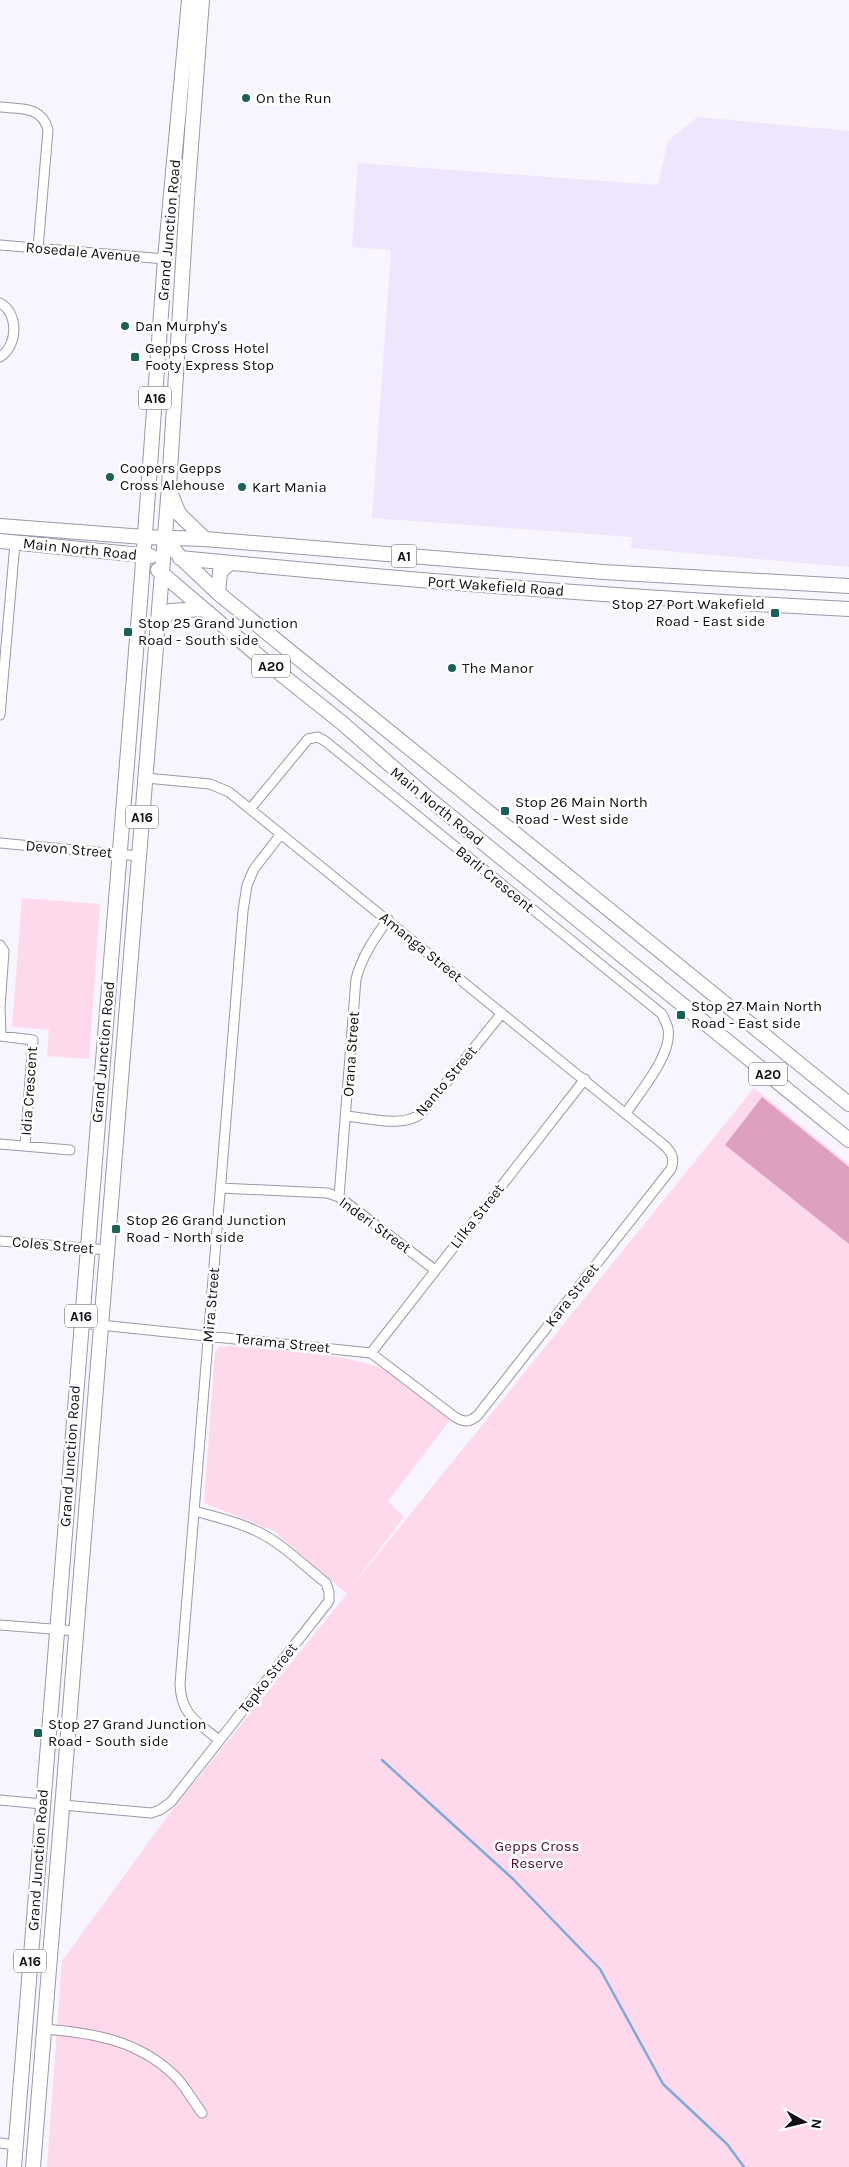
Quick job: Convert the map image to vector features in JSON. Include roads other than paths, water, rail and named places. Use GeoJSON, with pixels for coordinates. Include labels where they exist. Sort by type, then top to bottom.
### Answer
{"type":"FeatureCollection","features":[{"type":"Feature","properties":{"kind":"highway","name":"Grand Junction Road"},"geometry":{"type":"LineString","coordinates":[[14,2167],[165,259],[189,0]]}},
{"type":"Feature","properties":{"kind":"highway","name":"Grand Junction Road"},"geometry":{"type":"LineString","coordinates":[[33,2167],[165,538],[202,0]]}},
{"type":"Feature","properties":{"kind":"highway"},"geometry":{"type":"LineString","coordinates":[[165,259],[183,260]]}},
{"type":"Feature","properties":{"kind":"highway"},"geometry":{"type":"LineString","coordinates":[[169,486],[173,502],[179,514],[205,539]]}},
{"type":"Feature","properties":{"kind":"highway","name":"Main North Road"},"geometry":{"type":"LineString","coordinates":[[0,526],[144,537]]}},
{"type":"Feature","properties":{"kind":"highway","name":"Port Wakefield Road"},"geometry":{"type":"LineString","coordinates":[[144,537],[205,539],[602,572],[849,586]]}},
{"type":"Feature","properties":{"kind":"highway","name":"Main North Road"},"geometry":{"type":"LineString","coordinates":[[165,538],[181,558],[218,593],[849,1104]]}},
{"type":"Feature","properties":{"kind":"highway","name":"Main North Road"},"geometry":{"type":"LineString","coordinates":[[0,541],[143,555],[203,609],[341,722],[428,798],[849,1140]]}},
{"type":"Feature","properties":{"kind":"highway","name":"Port Wakefield Road"},"geometry":{"type":"LineString","coordinates":[[143,555],[404,579],[730,603],[849,609]]}},
{"type":"Feature","properties":{"kind":"highway"},"geometry":{"type":"LineString","coordinates":[[404,579],[407,556]]}},
{"type":"Feature","properties":{"kind":"highway"},"geometry":{"type":"LineString","coordinates":[[218,593],[220,572],[230,563]]}},
{"type":"Feature","properties":{"kind":"highway"},"geometry":{"type":"LineString","coordinates":[[730,603],[732,580]]}},
{"type":"Feature","properties":{"kind":"highway"},"geometry":{"type":"LineString","coordinates":[[157,626],[170,611],[203,609]]}},
{"type":"Feature","properties":{"kind":"highway"},"geometry":{"type":"LineString","coordinates":[[341,722],[355,705]]}},
{"type":"Feature","properties":{"kind":"highway"},"geometry":{"type":"LineString","coordinates":[[124,792],[146,778],[126,763]]}},
{"type":"Feature","properties":{"kind":"highway","name":"Grand Junction Road"},"geometry":{"type":"LineString","coordinates":[[18,2104],[24,2097],[31,2030],[44,2028]]}},
{"type":"Feature","properties":{"kind":"street"},"geometry":{"type":"LineString","coordinates":[[0,107],[33,110],[45,120],[48,130],[38,248]]}},
{"type":"Feature","properties":{"kind":"street","name":"Rosedale Avenue"},"geometry":{"type":"LineString","coordinates":[[0,245],[165,259]]}},
{"type":"Feature","properties":{"kind":"street"},"geometry":{"type":"LineString","coordinates":[[0,245],[0,251]]}},
{"type":"Feature","properties":{"kind":"street"},"geometry":{"type":"LineString","coordinates":[[0,303],[10,312],[13,322],[11,345],[0,357]]}},
{"type":"Feature","properties":{"kind":"street"},"geometry":{"type":"LineString","coordinates":[[0,715],[15,543]]}},
{"type":"Feature","properties":{"kind":"street","name":"Barli Crescent"},"geometry":{"type":"LineString","coordinates":[[251,808],[308,739],[318,737],[341,753],[662,1014],[668,1030],[666,1048],[659,1064],[626,1113]]}},
{"type":"Feature","properties":{"kind":"street","name":"Amanga Street"},"geometry":{"type":"LineString","coordinates":[[146,778],[210,784],[229,792],[626,1113],[664,1145],[672,1153],[674,1160]]}},
{"type":"Feature","properties":{"kind":"street","name":"Mira Street"},"geometry":{"type":"LineString","coordinates":[[219,1740],[187,1713],[180,1699],[243,911],[247,885],[254,869],[281,834]]}},
{"type":"Feature","properties":{"kind":"street","name":"Devon Street"},"geometry":{"type":"LineString","coordinates":[[0,843],[139,856]]}},
{"type":"Feature","properties":{"kind":"street","name":"Orana Street"},"geometry":{"type":"LineString","coordinates":[[339,1197],[356,979],[368,948],[388,919]]}},
{"type":"Feature","properties":{"kind":"street"},"geometry":{"type":"LineString","coordinates":[[0,945],[4,951],[0,1036]]}},
{"type":"Feature","properties":{"kind":"street","name":"Nanto Street"},"geometry":{"type":"LineString","coordinates":[[346,1116],[398,1121],[413,1120],[421,1114],[502,1013]]}},
{"type":"Feature","properties":{"kind":"street","name":"Idia Crescent"},"geometry":{"type":"LineString","coordinates":[[0,1036],[33,1040],[24,1146]]}},
{"type":"Feature","properties":{"kind":"street","name":"Lilka Street"},"geometry":{"type":"LineString","coordinates":[[371,1353],[585,1080]]}},
{"type":"Feature","properties":{"kind":"street"},"geometry":{"type":"LineString","coordinates":[[0,1144],[70,1150]]}},
{"type":"Feature","properties":{"kind":"street","name":"Kara Street"},"geometry":{"type":"LineString","coordinates":[[371,1353],[462,1421],[470,1421],[478,1415],[671,1169],[674,1160]]}},
{"type":"Feature","properties":{"kind":"street","name":"Inderi Street"},"geometry":{"type":"LineString","coordinates":[[221,1188],[327,1193],[339,1197],[435,1270]]}},
{"type":"Feature","properties":{"kind":"street","name":"Coles Street"},"geometry":{"type":"LineString","coordinates":[[0,1240],[107,1250]]}},
{"type":"Feature","properties":{"kind":"street","name":"Terama Street"},"geometry":{"type":"LineString","coordinates":[[81,1323],[371,1353]]}},
{"type":"Feature","properties":{"kind":"street","name":"Tepko Street"},"geometry":{"type":"LineString","coordinates":[[63,1805],[150,1813],[160,1810],[171,1802],[329,1600],[326,1583],[270,1538],[232,1521],[195,1511]]}},
{"type":"Feature","properties":{"kind":"street"},"geometry":{"type":"LineString","coordinates":[[0,1625],[77,1631]]}},
{"type":"Feature","properties":{"kind":"street"},"geometry":{"type":"LineString","coordinates":[[0,1800],[42,1804]]}},
{"type":"Feature","properties":{"kind":"street"},"geometry":{"type":"LineString","coordinates":[[44,2028],[109,2037],[142,2051],[175,2076],[202,2113]]}},
{"type":"Feature","properties":{"kind":"street"},"geometry":{"type":"LineString","coordinates":[[0,2144],[15,2145]]}},
{"type":"Feature","properties":{"kind":"waterway"},"geometry":{"type":"LineString","coordinates":[[382,1760],[513,1879],[600,1969],[663,2084],[727,2144],[744,2167]]}},
{"type":"Feature","properties":{"kind":"place","name":"On the Run"},"geometry":{"type":"Point","coordinates":[246,98]}},
{"type":"Feature","properties":{"kind":"place","name":"Dan Murphy's"},"geometry":{"type":"Point","coordinates":[125,326]}},
{"type":"Feature","properties":{"kind":"place","name":"Gepps Cross Hotel Footy Express Stop"},"geometry":{"type":"Point","coordinates":[135,357]}},
{"type":"Feature","properties":{"kind":"place","name":"Coopers Gepps Cross Alehouse"},"geometry":{"type":"Point","coordinates":[110,477]}},
{"type":"Feature","properties":{"kind":"place","name":"Kart Mania"},"geometry":{"type":"Point","coordinates":[242,487]}},
{"type":"Feature","properties":{"kind":"place","name":"Stop 27 Port Wakefield Road - East side"},"geometry":{"type":"Point","coordinates":[775,613]}},
{"type":"Feature","properties":{"kind":"place","name":"Stop 25 Grand Junction Road - South side"},"geometry":{"type":"Point","coordinates":[128,632]}},
{"type":"Feature","properties":{"kind":"place","name":"The Manor"},"geometry":{"type":"Point","coordinates":[452,668]}},
{"type":"Feature","properties":{"kind":"place","name":"Stop 26 Main North Road - West side"},"geometry":{"type":"Point","coordinates":[505,811]}},
{"type":"Feature","properties":{"kind":"place","name":"Stop 27 Main North Road - East side"},"geometry":{"type":"Point","coordinates":[681,1015]}},
{"type":"Feature","properties":{"kind":"place","name":"Stop 26 Grand Junction Road - North side"},"geometry":{"type":"Point","coordinates":[116,1229]}},
{"type":"Feature","properties":{"kind":"place","name":"Stop 27 Grand Junction Road - South side"},"geometry":{"type":"Point","coordinates":[38,1733]}},
{"type":"Feature","properties":{"kind":"park label","name":"Gepps Cross Reserve"},"geometry":{"type":"Point","coordinates":[537,1854]}}]}
